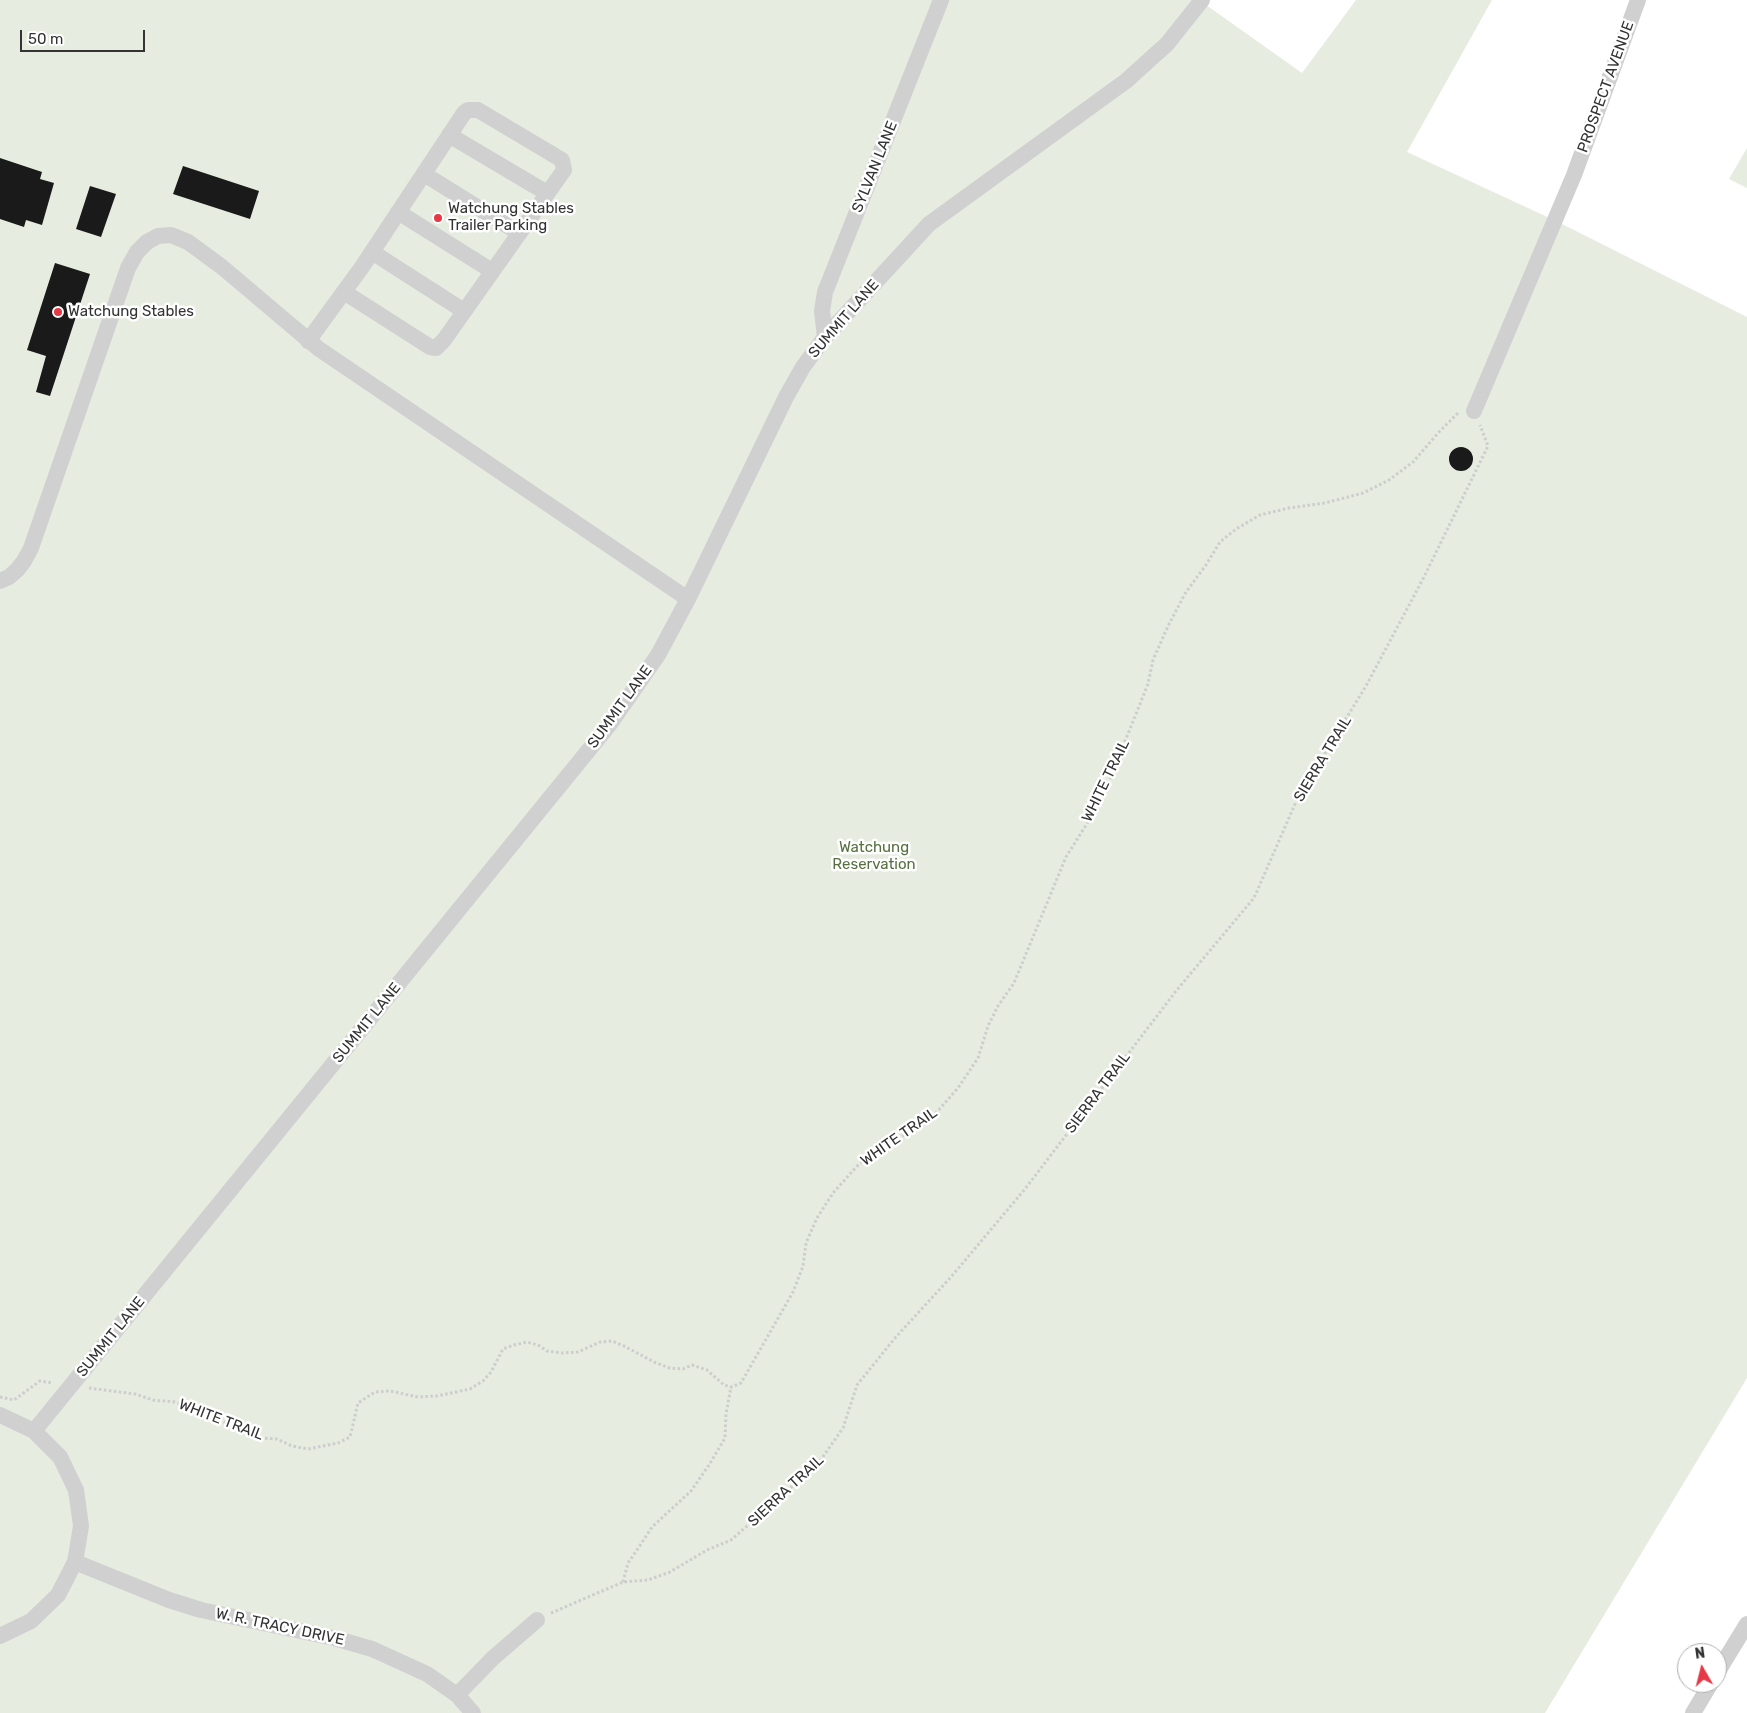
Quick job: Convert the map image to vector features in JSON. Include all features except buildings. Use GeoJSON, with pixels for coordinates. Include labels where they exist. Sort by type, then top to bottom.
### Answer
{"type":"FeatureCollection","features":[{"type":"Feature","properties":{"kind":"street","name":"SYLVAN LANE"},"geometry":{"type":"LineString","coordinates":[[825,337],[822,311],[825,292],[941,0]]}},
{"type":"Feature","properties":{"kind":"street","name":"SUMMIT LANE"},"geometry":{"type":"LineString","coordinates":[[34,1431],[610,724],[658,655],[688,599],[786,397],[825,337],[929,224],[1126,81],[1167,44],[1202,0]]}},
{"type":"Feature","properties":{"kind":"street","name":"PROSPECT AVENUE"},"geometry":{"type":"LineString","coordinates":[[1474,411],[1574,175],[1638,0]]}},
{"type":"Feature","properties":{"kind":"street"},"geometry":{"type":"LineString","coordinates":[[308,341],[372,252],[449,135],[468,110],[478,110],[562,160],[564,170],[439,346],[430,347],[344,292]]}},
{"type":"Feature","properties":{"kind":"street"},"geometry":{"type":"LineString","coordinates":[[449,135],[547,193]]}},
{"type":"Feature","properties":{"kind":"street"},"geometry":{"type":"LineString","coordinates":[[424,174],[519,234]]}},
{"type":"Feature","properties":{"kind":"street"},"geometry":{"type":"LineString","coordinates":[[398,212],[492,271]]}},
{"type":"Feature","properties":{"kind":"street"},"geometry":{"type":"LineString","coordinates":[[0,581],[9,577],[17,570],[31,548],[128,268],[137,252],[147,242],[158,236],[171,235],[188,242],[222,266],[308,341],[688,599]]}},
{"type":"Feature","properties":{"kind":"street"},"geometry":{"type":"LineString","coordinates":[[372,252],[464,311]]}},
{"type":"Feature","properties":{"kind":"street"},"geometry":{"type":"LineString","coordinates":[[0,1415],[34,1431],[60,1457],[76,1490],[81,1526],[75,1562],[58,1595],[31,1621],[0,1636]]}},
{"type":"Feature","properties":{"kind":"street","name":"W. R. TRACY DRIVE"},"geometry":{"type":"LineString","coordinates":[[75,1562],[169,1600],[201,1610],[334,1638],[372,1649],[427,1674],[457,1696],[472,1713]]}},
{"type":"Feature","properties":{"kind":"street"},"geometry":{"type":"LineString","coordinates":[[457,1696],[493,1658],[537,1620]]}},
{"type":"Feature","properties":{"kind":"street"},"geometry":{"type":"LineString","coordinates":[[1727,1657],[1747,1624]]}},
{"type":"Feature","properties":{"kind":"street"},"geometry":{"type":"LineString","coordinates":[[1693,1713],[1705,1693]]}},
{"type":"Feature","properties":{"kind":"path","name":"WHITE TRAIL"},"geometry":{"type":"LineString","coordinates":[[0,1397],[14,1400],[40,1381],[135,1394],[153,1400],[175,1402],[199,1410],[260,1438],[277,1439],[292,1446],[308,1449],[338,1443],[350,1437],[358,1402],[375,1392],[390,1391],[418,1397],[437,1396],[470,1389],[483,1381],[491,1372],[503,1350],[527,1342],[538,1344],[547,1351],[562,1353],[578,1352],[600,1342],[612,1341],[670,1368],[683,1369],[692,1365],[707,1370],[724,1385],[731,1387],[741,1383],[793,1292],[803,1266],[806,1243],[817,1218],[833,1193],[859,1164],[937,1112],[958,1088],[978,1058],[988,1026],[998,1006],[1014,983],[1066,857],[1088,822],[1107,786],[1148,684],[1153,660],[1168,626],[1186,592],[1220,542],[1236,529],[1260,515],[1289,508],[1325,504],[1363,493],[1389,480],[1413,462],[1438,432],[1459,412],[1474,411]]}},
{"type":"Feature","properties":{"kind":"path","name":"SIERRA TRAIL"},"geometry":{"type":"LineString","coordinates":[[537,1620],[567,1605],[623,1582],[648,1580],[670,1572],[707,1550],[731,1540],[818,1464],[843,1428],[846,1413],[857,1385],[895,1338],[951,1277],[1025,1189],[1176,991],[1254,898],[1299,796],[1366,686],[1424,578],[1488,446],[1474,411]]}},
{"type":"Feature","properties":{"kind":"path"},"geometry":{"type":"LineString","coordinates":[[623,1582],[628,1563],[652,1527],[691,1491],[725,1438],[726,1414],[731,1387]]}},
{"type":"Feature","properties":{"kind":"green space","name":"Watchung Reservation"},"geometry":{"type":"Polygon","coordinates":[[[0,0],[1199,0],[1302,73],[1356,0],[1492,0],[1407,152],[1556,221],[1747,317],[1747,1378],[1545,1713],[0,1713],[0,0]]]}},
{"type":"Feature","properties":{"kind":"green space"},"geometry":{"type":"Polygon","coordinates":[[[1747,148],[1747,188],[1729,179],[1747,148]]]}},
{"type":"Feature","properties":{"kind":"place","name":"Watchung Stables Trailer Parking"},"geometry":{"type":"Point","coordinates":[438,218]}},
{"type":"Feature","properties":{"kind":"place","name":"Watchung Stables"},"geometry":{"type":"Point","coordinates":[58,312]}}]}
